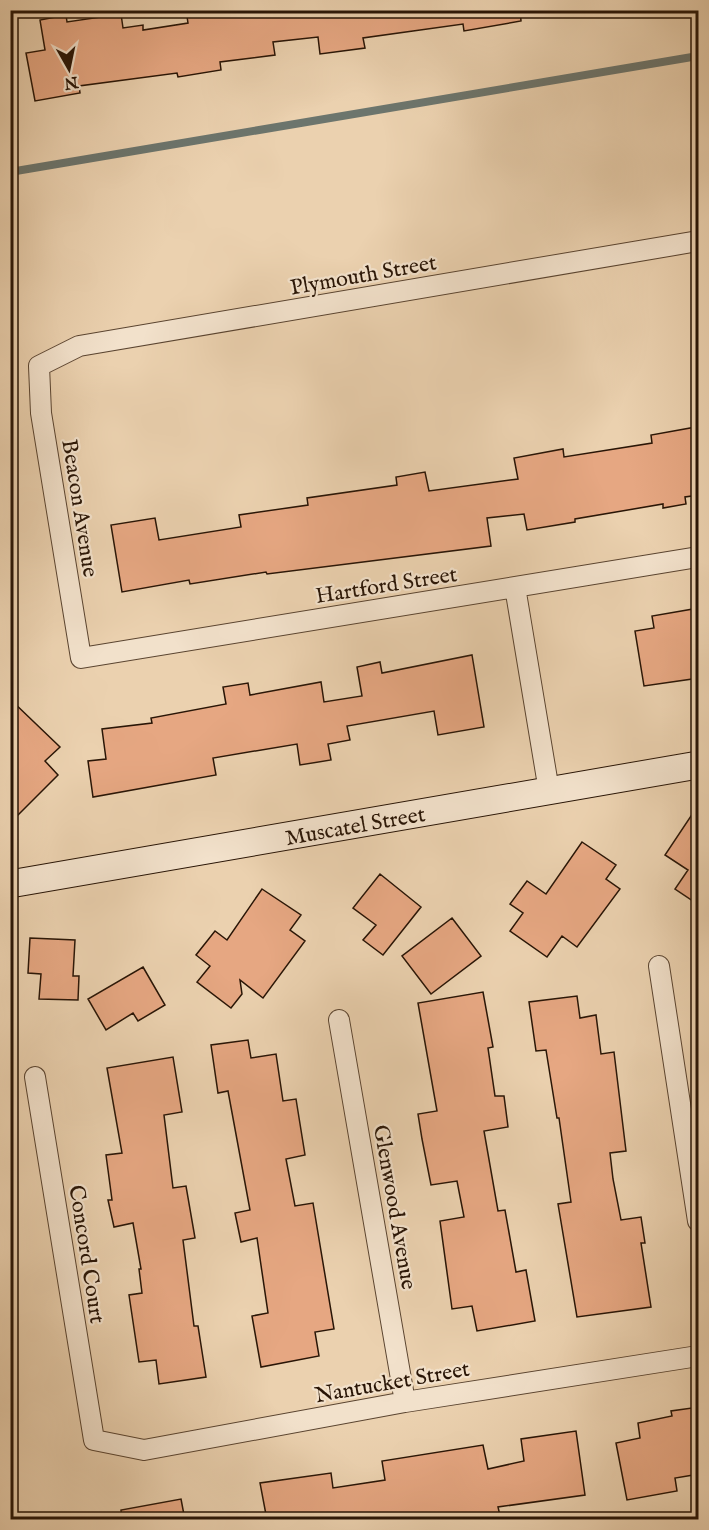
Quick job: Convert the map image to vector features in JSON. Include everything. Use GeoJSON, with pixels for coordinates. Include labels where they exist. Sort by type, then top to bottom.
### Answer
{"type":"FeatureCollection","features":[{"type":"Feature","properties":{"kind":"street","name":"Plymouth Street"},"geometry":{"type":"LineString","coordinates":[[39,366],[79,346],[699,241]]}},
{"type":"Feature","properties":{"kind":"street","name":"Beacon Avenue"},"geometry":{"type":"LineString","coordinates":[[39,366],[41,413],[81,658]]}},
{"type":"Feature","properties":{"kind":"street","name":"Hartford Street"},"geometry":{"type":"LineString","coordinates":[[81,658],[699,557]]}},
{"type":"Feature","properties":{"kind":"street"},"geometry":{"type":"LineString","coordinates":[[515,587],[549,791]]}},
{"type":"Feature","properties":{"kind":"street","name":"Muscatel Street"},"geometry":{"type":"LineString","coordinates":[[10,884],[699,765]]}},
{"type":"Feature","properties":{"kind":"street"},"geometry":{"type":"LineString","coordinates":[[659,966],[699,1221]]}},
{"type":"Feature","properties":{"kind":"street","name":"Glenwood Avenue"},"geometry":{"type":"LineString","coordinates":[[339,1020],[405,1402]]}},
{"type":"Feature","properties":{"kind":"street","name":"Concord Court"},"geometry":{"type":"LineString","coordinates":[[35,1077],[94,1440]]}},
{"type":"Feature","properties":{"kind":"street","name":"Nantucket Street"},"geometry":{"type":"LineString","coordinates":[[94,1440],[144,1450],[405,1402],[699,1356]]}},
{"type":"Feature","properties":{"kind":"building"},"geometry":{"type":"Polygon","coordinates":[[[186,10],[520,10],[521,21],[464,31],[463,24],[363,38],[365,48],[320,54],[318,37],[273,42],[275,55],[220,62],[221,70],[178,77],[177,73],[79,86],[80,93],[35,101],[26,53],[45,50],[40,20],[66,15],[67,22],[121,14],[123,28],[143,25],[143,30],[188,23],[186,10]]]}},
{"type":"Feature","properties":{"kind":"building"},"geometry":{"type":"Polygon","coordinates":[[[696,427],[699,495],[685,497],[686,504],[663,508],[663,504],[527,530],[524,514],[487,518],[491,546],[267,574],[266,572],[190,584],[189,580],[122,592],[111,525],[155,518],[159,540],[241,527],[239,515],[308,505],[307,498],[397,485],[396,477],[425,472],[429,491],[518,479],[514,458],[563,449],[564,457],[652,443],[651,435],[696,427]]]}},
{"type":"Feature","properties":{"kind":"building"},"geometry":{"type":"Polygon","coordinates":[[[699,608],[699,678],[644,686],[635,631],[654,628],[652,616],[699,608]]]}},
{"type":"Feature","properties":{"kind":"building"},"geometry":{"type":"Polygon","coordinates":[[[472,655],[484,727],[438,735],[434,711],[347,726],[350,740],[328,744],[331,760],[300,765],[297,744],[213,758],[216,775],[93,797],[88,761],[106,759],[102,729],[152,723],[151,718],[226,704],[223,687],[248,683],[250,695],[321,682],[324,702],[362,696],[357,667],[380,662],[382,673],[472,655]]]}},
{"type":"Feature","properties":{"kind":"building"},"geometry":{"type":"Polygon","coordinates":[[[10,699],[60,747],[45,761],[58,775],[10,823],[10,699]]]}},
{"type":"Feature","properties":{"kind":"building"},"geometry":{"type":"Polygon","coordinates":[[[699,804],[699,905],[675,889],[688,870],[665,855],[699,804]]]}},
{"type":"Feature","properties":{"kind":"building"},"geometry":{"type":"Polygon","coordinates":[[[582,842],[616,865],[606,879],[620,889],[577,947],[562,936],[547,957],[510,931],[523,913],[510,904],[527,881],[546,894],[582,842]]]}},
{"type":"Feature","properties":{"kind":"building"},"geometry":{"type":"Polygon","coordinates":[[[380,874],[421,907],[383,955],[363,940],[376,925],[353,908],[380,874]]]}},
{"type":"Feature","properties":{"kind":"building"},"geometry":{"type":"Polygon","coordinates":[[[262,889],[301,915],[290,930],[305,941],[263,998],[240,980],[242,994],[231,1008],[197,982],[210,966],[196,955],[215,931],[227,940],[262,889]]]}},
{"type":"Feature","properties":{"kind":"building"},"geometry":{"type":"Polygon","coordinates":[[[452,918],[481,956],[431,994],[402,956],[452,918]]]}},
{"type":"Feature","properties":{"kind":"building"},"geometry":{"type":"Polygon","coordinates":[[[30,938],[75,940],[73,976],[79,976],[78,1000],[39,999],[41,974],[28,973],[30,938]]]}},
{"type":"Feature","properties":{"kind":"building"},"geometry":{"type":"Polygon","coordinates":[[[143,967],[165,1005],[138,1021],[133,1013],[106,1030],[88,999],[143,967]]]}},
{"type":"Feature","properties":{"kind":"building"},"geometry":{"type":"Polygon","coordinates":[[[483,992],[493,1047],[488,1048],[495,1096],[504,1096],[508,1127],[484,1131],[498,1211],[505,1210],[516,1272],[526,1270],[535,1321],[477,1331],[472,1306],[452,1309],[440,1221],[464,1217],[457,1181],[431,1185],[418,1114],[437,1111],[418,1003],[483,992]]]}},
{"type":"Feature","properties":{"kind":"building"},"geometry":{"type":"Polygon","coordinates":[[[577,996],[580,1018],[596,1015],[601,1054],[614,1052],[626,1151],[610,1153],[613,1179],[621,1220],[641,1217],[645,1243],[641,1243],[651,1307],[577,1317],[558,1204],[571,1202],[559,1118],[557,1118],[546,1050],[536,1051],[529,1002],[577,996]]]}},
{"type":"Feature","properties":{"kind":"building"},"geometry":{"type":"Polygon","coordinates":[[[248,1040],[251,1058],[276,1054],[283,1101],[296,1099],[305,1155],[286,1159],[295,1206],[313,1203],[334,1329],[315,1332],[319,1356],[261,1367],[252,1316],[268,1313],[257,1238],[241,1242],[235,1213],[250,1210],[228,1091],[218,1093],[211,1045],[248,1040]]]}},
{"type":"Feature","properties":{"kind":"building"},"geometry":{"type":"Polygon","coordinates":[[[173,1057],[182,1112],[164,1115],[173,1188],[186,1186],[195,1238],[183,1240],[194,1326],[198,1326],[206,1377],[159,1384],[156,1360],[139,1362],[129,1295],[142,1293],[139,1269],[141,1269],[133,1223],[114,1227],[108,1200],[112,1200],[106,1155],[122,1153],[107,1068],[173,1057]]]}},
{"type":"Feature","properties":{"kind":"building"},"geometry":{"type":"Polygon","coordinates":[[[699,1407],[699,1474],[675,1478],[677,1491],[627,1500],[616,1443],[640,1438],[638,1423],[672,1416],[671,1411],[699,1407]]]}},
{"type":"Feature","properties":{"kind":"building"},"geometry":{"type":"Polygon","coordinates":[[[576,1431],[585,1495],[498,1507],[501,1520],[466,1520],[465,1514],[435,1520],[267,1520],[260,1483],[331,1473],[333,1488],[385,1480],[382,1461],[483,1445],[488,1469],[524,1461],[521,1439],[576,1431]]]}},
{"type":"Feature","properties":{"kind":"building"},"geometry":{"type":"Polygon","coordinates":[[[181,1499],[185,1520],[122,1520],[121,1510],[181,1499]]]}},
{"type":"Feature","properties":{"kind":"waterway"},"geometry":{"type":"LineString","coordinates":[[10,172],[698,56]]}}]}
